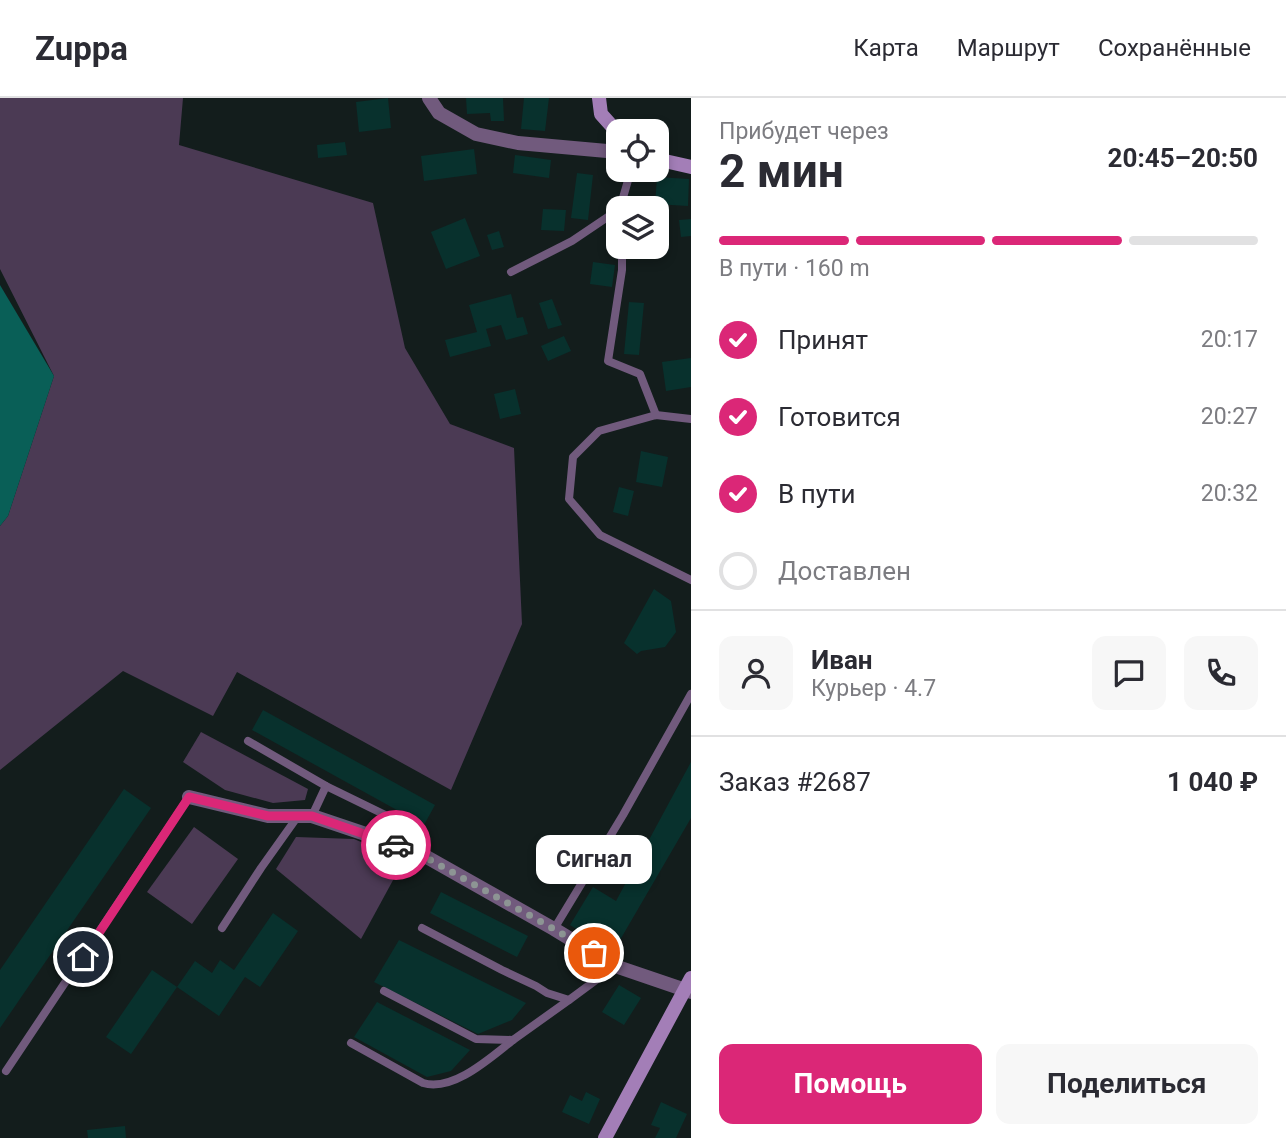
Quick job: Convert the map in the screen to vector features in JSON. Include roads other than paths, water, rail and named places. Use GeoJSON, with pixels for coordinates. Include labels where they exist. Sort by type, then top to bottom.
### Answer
{"type":"FeatureCollection","features":[{"type":"Feature","properties":{"kind":"street"},"geometry":{"type":"LineString","coordinates":[[429,98],[439,113],[476,134],[518,143],[606,151]]}},
{"type":"Feature","properties":{"kind":"street"},"geometry":{"type":"LineString","coordinates":[[599,98],[601,114],[606,120]]}},
{"type":"Feature","properties":{"kind":"street"},"geometry":{"type":"LineString","coordinates":[[669,162],[691,167]]}},
{"type":"Feature","properties":{"kind":"street"},"geometry":{"type":"LineString","coordinates":[[189,797],[268,816],[305,816],[416,852],[615,966],[689,987],[605,1138]]}},
{"type":"Feature","properties":{"kind":"lane"},"geometry":{"type":"LineString","coordinates":[[511,272],[572,241],[606,218]]}},
{"type":"Feature","properties":{"kind":"lane"},"geometry":{"type":"LineString","coordinates":[[622,259],[608,361],[640,374],[656,415]]}},
{"type":"Feature","properties":{"kind":"lane"},"geometry":{"type":"LineString","coordinates":[[691,419],[656,415],[599,431],[573,457],[569,499],[600,535],[691,580]]}},
{"type":"Feature","properties":{"kind":"lane"},"geometry":{"type":"LineString","coordinates":[[554,929],[623,815],[691,694]]}},
{"type":"Feature","properties":{"kind":"lane"},"geometry":{"type":"LineString","coordinates":[[248,741],[326,786],[412,828],[416,852]]}},
{"type":"Feature","properties":{"kind":"lane"},"geometry":{"type":"LineString","coordinates":[[222,928],[326,786]]}},
{"type":"Feature","properties":{"kind":"lane"},"geometry":{"type":"LineString","coordinates":[[6,1071],[189,797]]}},
{"type":"Feature","properties":{"kind":"lane"},"geometry":{"type":"LineString","coordinates":[[422,928],[547,993],[569,1000]]}},
{"type":"Feature","properties":{"kind":"lane"},"geometry":{"type":"LineString","coordinates":[[351,1043],[423,1083],[432,1086],[458,1079],[615,966]]}},
{"type":"Feature","properties":{"kind":"lane"},"geometry":{"type":"LineString","coordinates":[[384,991],[476,1039],[513,1040]]}},
{"type":"Feature","properties":{"kind":"place","name":"Сигнал"},"geometry":{"type":"Point","coordinates":[594,953]}}]}
